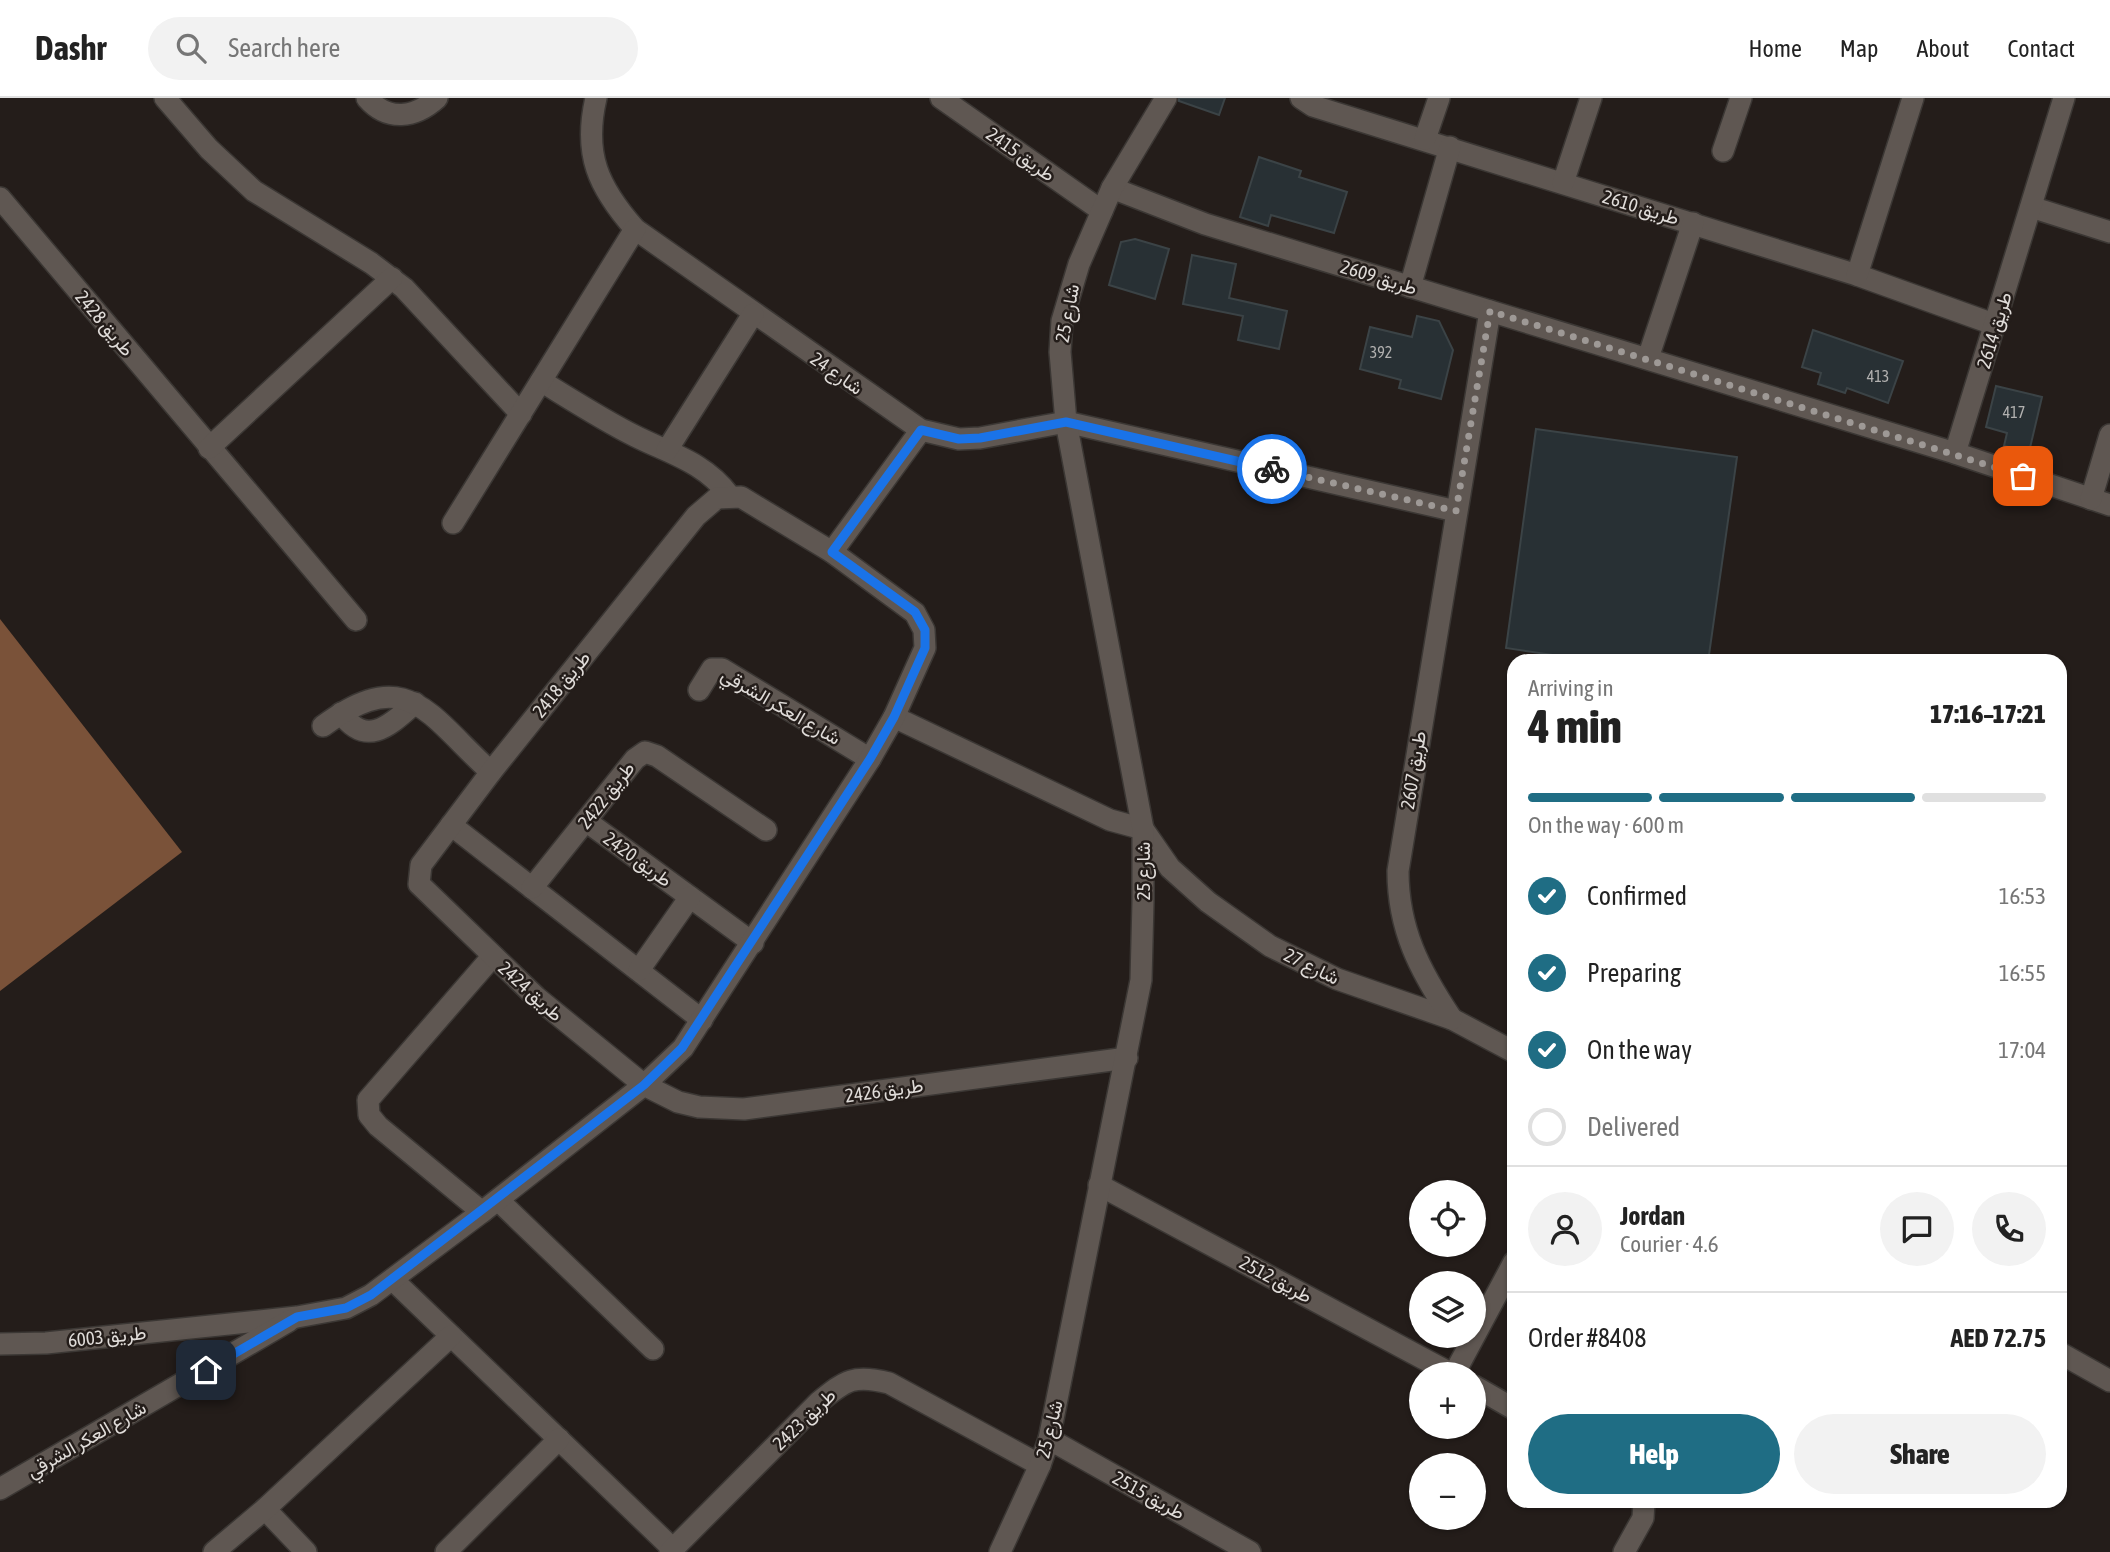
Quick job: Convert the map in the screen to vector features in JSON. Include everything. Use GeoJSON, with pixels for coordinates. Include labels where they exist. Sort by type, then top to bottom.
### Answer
{"type":"FeatureCollection","features":[{"type":"Feature","properties":{"kind":"street"},"geometry":{"type":"LineString","coordinates":[[164,98],[209,149],[254,191],[392,278],[419,303],[521,414]]}},
{"type":"Feature","properties":{"kind":"street"},"geometry":{"type":"LineString","coordinates":[[367,98],[380,110],[401,115],[421,110],[437,98]]}},
{"type":"Feature","properties":{"kind":"street","name":"شارع 24"},"geometry":{"type":"LineString","coordinates":[[596,98],[591,119],[591,147],[597,175],[610,201],[635,229],[921,430],[959,439],[980,438],[1066,422]]}},
{"type":"Feature","properties":{"kind":"street","name":"طريق 2415"},"geometry":{"type":"LineString","coordinates":[[941,98],[1102,211]]}},
{"type":"Feature","properties":{"kind":"street"},"geometry":{"type":"LineString","coordinates":[[1112,188],[1166,98]]}},
{"type":"Feature","properties":{"kind":"street","name":"طريق 2610"},"geometry":{"type":"LineString","coordinates":[[1301,98],[1313,106],[1857,275],[1996,324]]}},
{"type":"Feature","properties":{"kind":"street"},"geometry":{"type":"LineString","coordinates":[[1425,139],[1439,98]]}},
{"type":"Feature","properties":{"kind":"street"},"geometry":{"type":"LineString","coordinates":[[1563,183],[1591,98]]}},
{"type":"Feature","properties":{"kind":"street"},"geometry":{"type":"LineString","coordinates":[[1723,151],[1741,98]]}},
{"type":"Feature","properties":{"kind":"street"},"geometry":{"type":"LineString","coordinates":[[1857,275],[1913,98]]}},
{"type":"Feature","properties":{"kind":"street","name":"طريق 2614"},"geometry":{"type":"LineString","coordinates":[[1955,453],[2064,98]]}},
{"type":"Feature","properties":{"kind":"street"},"geometry":{"type":"LineString","coordinates":[[1410,287],[1450,147]]}},
{"type":"Feature","properties":{"kind":"street","name":"شارع 25"},"geometry":{"type":"LineString","coordinates":[[1000,1552],[1049,1439],[1141,980],[1143,829],[1066,422],[1060,352],[1062,321],[1072,283],[1112,188]]}},
{"type":"Feature","properties":{"kind":"street","name":"طريق 2609"},"geometry":{"type":"LineString","coordinates":[[1112,188],[1205,224],[1955,453],[2100,502]]}},
{"type":"Feature","properties":{"kind":"street","name":"طريق 2428"},"geometry":{"type":"LineString","coordinates":[[0,198],[356,620]]}},
{"type":"Feature","properties":{"kind":"street"},"geometry":{"type":"LineString","coordinates":[[2031,207],[2110,232]]}},
{"type":"Feature","properties":{"kind":"street"},"geometry":{"type":"LineString","coordinates":[[1648,358],[1693,223]]}},
{"type":"Feature","properties":{"kind":"street"},"geometry":{"type":"LineString","coordinates":[[453,523],[635,229]]}},
{"type":"Feature","properties":{"kind":"street"},"geometry":{"type":"LineString","coordinates":[[209,448],[392,278]]}},
{"type":"Feature","properties":{"kind":"street","name":"طريق 2607"},"geometry":{"type":"LineString","coordinates":[[1452,1018],[1411,949],[1398,891],[1400,851],[1490,311]]}},
{"type":"Feature","properties":{"kind":"street"},"geometry":{"type":"LineString","coordinates":[[667,450],[753,314]]}},
{"type":"Feature","properties":{"kind":"street"},"geometry":{"type":"LineString","coordinates":[[541,382],[625,431],[706,470],[729,495],[752,503],[832,552],[915,612],[925,630],[925,648],[894,717],[1110,820],[1143,829]]}},
{"type":"Feature","properties":{"kind":"street"},"geometry":{"type":"LineString","coordinates":[[1066,422],[1456,511]]}},
{"type":"Feature","properties":{"kind":"street"},"geometry":{"type":"LineString","coordinates":[[832,552],[921,430]]}},
{"type":"Feature","properties":{"kind":"street"},"geometry":{"type":"LineString","coordinates":[[2100,502],[2110,435]]}},
{"type":"Feature","properties":{"kind":"street","name":"طريق 2418"},"geometry":{"type":"LineString","coordinates":[[424,890],[418,877],[421,865],[491,772],[696,516],[707,504],[729,495]]}},
{"type":"Feature","properties":{"kind":"street","name":"شارع العكر الشرقي"},"geometry":{"type":"LineString","coordinates":[[699,690],[712,669],[722,669],[870,759]]}},
{"type":"Feature","properties":{"kind":"street"},"geometry":{"type":"LineString","coordinates":[[323,726],[359,703],[383,696],[398,696],[415,703],[491,772]]}},
{"type":"Feature","properties":{"kind":"street"},"geometry":{"type":"LineString","coordinates":[[341,713],[353,726],[371,731],[388,726],[415,703]]}},
{"type":"Feature","properties":{"kind":"street","name":"شارع العكر الشرقي"},"geometry":{"type":"LineString","coordinates":[[0,1489],[297,1317],[346,1308],[393,1280],[644,1085],[671,1061],[702,1020],[870,759],[894,717]]}},
{"type":"Feature","properties":{"kind":"street","name":"طريق 2422"},"geometry":{"type":"LineString","coordinates":[[532,888],[635,759],[645,752],[657,756],[766,830]]}},
{"type":"Feature","properties":{"kind":"street","name":"طريق 2420"},"geometry":{"type":"LineString","coordinates":[[586,821],[753,943]]}},
{"type":"Feature","properties":{"kind":"street"},"geometry":{"type":"LineString","coordinates":[[451,825],[702,1020]]}},
{"type":"Feature","properties":{"kind":"street","name":"شارع 27"},"geometry":{"type":"LineString","coordinates":[[1143,829],[1170,869],[1208,902],[1270,946],[1337,979],[1452,1018],[1507,1048]]}},
{"type":"Feature","properties":{"kind":"street","name":"طريق 2424"},"geometry":{"type":"LineString","coordinates":[[424,890],[492,957],[563,1021],[644,1085]]}},
{"type":"Feature","properties":{"kind":"street","name":"طريق 2420"},"geometry":{"type":"LineString","coordinates":[[639,970],[690,897]]}},
{"type":"Feature","properties":{"kind":"street"},"geometry":{"type":"LineString","coordinates":[[492,957],[368,1100],[369,1115],[378,1126],[490,1206],[653,1349]]}},
{"type":"Feature","properties":{"kind":"street","name":"طريق 2426"},"geometry":{"type":"LineString","coordinates":[[644,1085],[678,1102],[699,1107],[744,1109],[1127,1058]]}},
{"type":"Feature","properties":{"kind":"street","name":"طريق 2512"},"geometry":{"type":"LineString","coordinates":[[1099,1185],[1431,1362]]}},
{"type":"Feature","properties":{"kind":"street","name":"طريق 2512"},"geometry":{"type":"LineString","coordinates":[[1460,1362],[1507,1275]]}},
{"type":"Feature","properties":{"kind":"street"},"geometry":{"type":"LineString","coordinates":[[393,1280],[671,1550]]}},
{"type":"Feature","properties":{"kind":"street","name":"طريق 6003"},"geometry":{"type":"LineString","coordinates":[[0,1344],[46,1343],[297,1317]]}},
{"type":"Feature","properties":{"kind":"street"},"geometry":{"type":"LineString","coordinates":[[214,1552],[265,1509],[451,1336]]}},
{"type":"Feature","properties":{"kind":"street"},"geometry":{"type":"LineString","coordinates":[[2067,1357],[2110,1381]]}},
{"type":"Feature","properties":{"kind":"street","name":"طريق 2423"},"geometry":{"type":"LineString","coordinates":[[671,1550],[819,1402],[844,1381],[866,1377],[889,1383],[1040,1465]]}},
{"type":"Feature","properties":{"kind":"street"},"geometry":{"type":"LineString","coordinates":[[1486,1393],[1507,1405]]}},
{"type":"Feature","properties":{"kind":"street","name":"طريق 2515"},"geometry":{"type":"LineString","coordinates":[[1049,1439],[1250,1552]]}},
{"type":"Feature","properties":{"kind":"street"},"geometry":{"type":"LineString","coordinates":[[446,1552],[559,1440]]}},
{"type":"Feature","properties":{"kind":"street"},"geometry":{"type":"LineString","coordinates":[[1624,1552],[1646,1508]]}},
{"type":"Feature","properties":{"kind":"street"},"geometry":{"type":"LineString","coordinates":[[265,1509],[306,1552]]}},
{"type":"Feature","properties":{"kind":"shaded area"},"geometry":{"type":"Polygon","coordinates":[[[0,619],[182,852],[0,991],[0,619]]]}},
{"type":"Feature","properties":{"kind":"building"},"geometry":{"type":"Polygon","coordinates":[[[1179,98],[1225,98],[1219,115],[1179,101],[1179,98]]]}},
{"type":"Feature","properties":{"kind":"building"},"geometry":{"type":"Polygon","coordinates":[[[1259,157],[1301,171],[1299,177],[1347,192],[1334,233],[1271,215],[1268,226],[1240,217],[1259,157]]]}},
{"type":"Feature","properties":{"kind":"building"},"geometry":{"type":"Polygon","coordinates":[[[1135,239],[1169,249],[1155,299],[1109,285],[1121,242],[1135,239]]]}},
{"type":"Feature","properties":{"kind":"building"},"geometry":{"type":"Polygon","coordinates":[[[1192,255],[1236,264],[1229,298],[1287,311],[1279,349],[1238,340],[1243,316],[1183,304],[1192,255]]]}},
{"type":"Feature","properties":{"kind":"building"},"geometry":{"type":"Polygon","coordinates":[[[1417,316],[1439,321],[1453,350],[1441,399],[1399,388],[1401,380],[1360,369],[1370,327],[1412,337],[1417,316]]]}},
{"type":"Feature","properties":{"kind":"building"},"geometry":{"type":"Polygon","coordinates":[[[1813,330],[1903,361],[1888,403],[1847,388],[1845,393],[1818,384],[1821,373],[1802,367],[1813,330]]]}},
{"type":"Feature","properties":{"kind":"building"},"geometry":{"type":"Polygon","coordinates":[[[1996,386],[2042,397],[2029,452],[2004,446],[2007,433],[1986,427],[1996,386]]]}},
{"type":"Feature","properties":{"kind":"building"},"geometry":{"type":"Polygon","coordinates":[[[1536,429],[1737,457],[1709,654],[1546,654],[1506,648],[1536,429]]]}},
{"type":"Feature","properties":{"kind":"way so far"},"geometry":{"type":"LineString","coordinates":[[1272,469],[1456,511],[1490,311],[1932,445],[2023,476]]}},
{"type":"Feature","properties":{"kind":"route"},"geometry":{"type":"LineString","coordinates":[[206,1370],[297,1317],[346,1308],[371,1295],[482,1213],[658,1074],[682,1048],[753,943],[870,759],[894,717],[925,648],[925,630],[915,612],[832,552],[921,430],[959,439],[980,438],[1066,422],[1272,469]]}}]}
